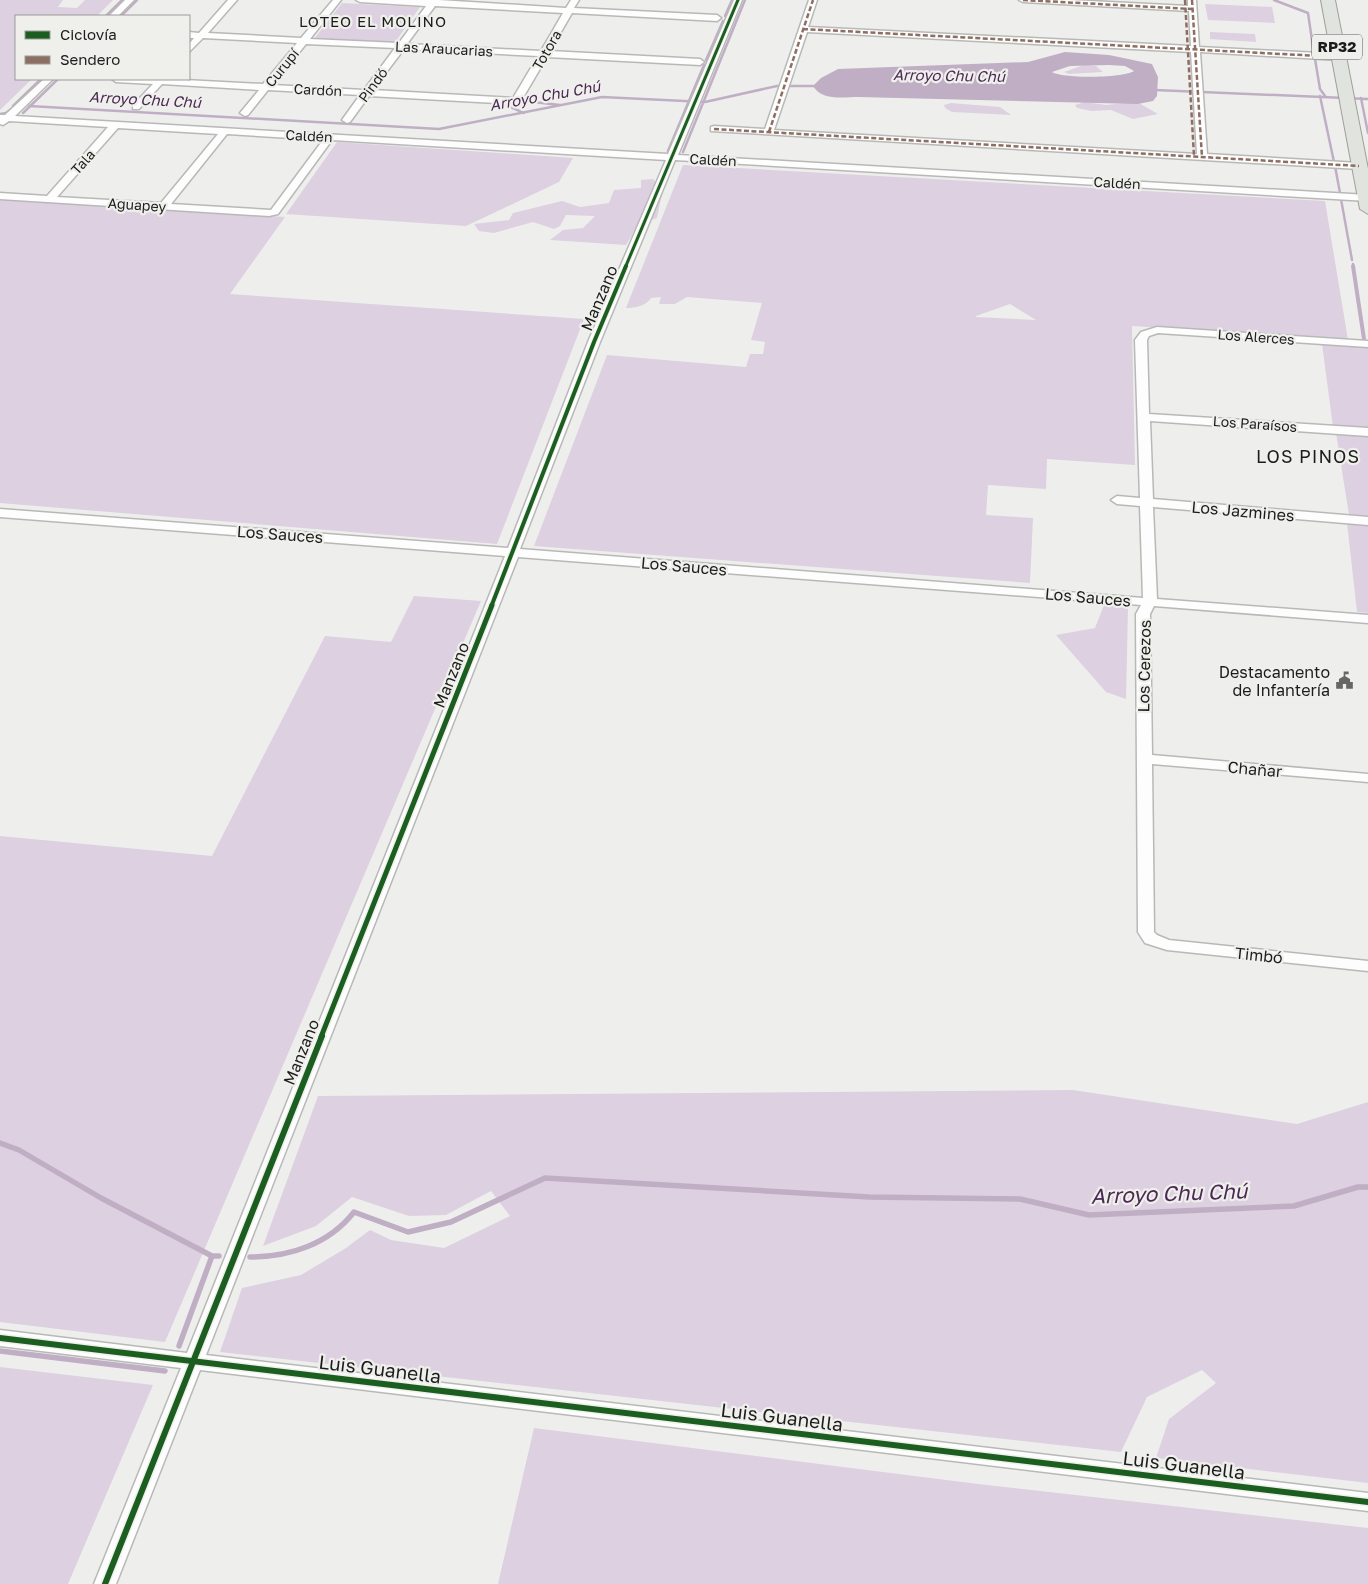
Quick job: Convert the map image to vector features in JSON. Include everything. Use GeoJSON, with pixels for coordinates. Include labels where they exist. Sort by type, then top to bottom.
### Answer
{"type":"FeatureCollection","features":[{"type":"Feature","properties":{"kind":"main road","name":"RP32"},"geometry":{"type":"LineString","coordinates":[[1328,0],[1367,202]]}},
{"type":"Feature","properties":{"kind":"street"},"geometry":{"type":"LineString","coordinates":[[114,15],[130,0]]}},
{"type":"Feature","properties":{"kind":"street"},"geometry":{"type":"LineString","coordinates":[[190,48],[233,0]]}},
{"type":"Feature","properties":{"kind":"street","name":"Curupí"},"geometry":{"type":"LineString","coordinates":[[245,113],[337,0]]}},
{"type":"Feature","properties":{"kind":"street"},"geometry":{"type":"LineString","coordinates":[[360,0],[433,2],[718,18]]}},
{"type":"Feature","properties":{"kind":"street","name":"Totora"},"geometry":{"type":"LineString","coordinates":[[518,99],[575,0]]}},
{"type":"Feature","properties":{"kind":"street","name":"Manzano"},"geometry":{"type":"LineString","coordinates":[[105,1584],[513,552],[594,342],[738,0]]}},
{"type":"Feature","properties":{"kind":"street"},"geometry":{"type":"LineString","coordinates":[[769,132],[812,0]]}},
{"type":"Feature","properties":{"kind":"street"},"geometry":{"type":"LineString","coordinates":[[1023,0],[1189,4],[1198,156]]}},
{"type":"Feature","properties":{"kind":"street","name":"Pindó"},"geometry":{"type":"LineString","coordinates":[[347,120],[433,2]]}},
{"type":"Feature","properties":{"kind":"street"},"geometry":{"type":"LineString","coordinates":[[802,29],[1339,58]]}},
{"type":"Feature","properties":{"kind":"street","name":"Las Araucarias"},"geometry":{"type":"LineString","coordinates":[[190,35],[700,62]]}},
{"type":"Feature","properties":{"kind":"street"},"geometry":{"type":"LineString","coordinates":[[2,121],[48,80]]}},
{"type":"Feature","properties":{"kind":"street"},"geometry":{"type":"LineString","coordinates":[[136,106],[161,80]]}},
{"type":"Feature","properties":{"kind":"street","name":"Cardón"},"geometry":{"type":"LineString","coordinates":[[161,80],[509,102],[518,99]]}},
{"type":"Feature","properties":{"kind":"street","name":"Caldén"},"geometry":{"type":"LineString","coordinates":[[2,121],[115,125],[672,157],[1367,202]]}},
{"type":"Feature","properties":{"kind":"street","name":"Tala"},"geometry":{"type":"LineString","coordinates":[[50,199],[115,125]]}},
{"type":"Feature","properties":{"kind":"street"},"geometry":{"type":"LineString","coordinates":[[714,129],[1359,166]]}},
{"type":"Feature","properties":{"kind":"street"},"geometry":{"type":"LineString","coordinates":[[163,207],[225,131]]}},
{"type":"Feature","properties":{"kind":"street","name":"Aguapey"},"geometry":{"type":"LineString","coordinates":[[0,196],[262,214],[274,212],[330,137]]}},
{"type":"Feature","properties":{"kind":"street","name":"Los Alerces"},"geometry":{"type":"LineString","coordinates":[[1145,334],[1157,330],[1368,344]]}},
{"type":"Feature","properties":{"kind":"street","name":"Los Cerezos"},"geometry":{"type":"LineString","coordinates":[[1145,334],[1141,340],[1142,417],[1150,602],[1143,614],[1144,926],[1151,939]]}},
{"type":"Feature","properties":{"kind":"street","name":"Los Paraísos"},"geometry":{"type":"LineString","coordinates":[[1142,417],[1368,432]]}},
{"type":"Feature","properties":{"kind":"street","name":"Los Jazmines"},"geometry":{"type":"LineString","coordinates":[[1118,500],[1368,521]]}},
{"type":"Feature","properties":{"kind":"street","name":"Los Sauces"},"geometry":{"type":"LineString","coordinates":[[0,513],[1368,619]]}},
{"type":"Feature","properties":{"kind":"street","name":"Chañar"},"geometry":{"type":"LineString","coordinates":[[1143,759],[1368,778]]}},
{"type":"Feature","properties":{"kind":"street","name":"Timbó"},"geometry":{"type":"LineString","coordinates":[[1151,939],[1167,945],[1368,966]]}},
{"type":"Feature","properties":{"kind":"street","name":"Luis Guanella"},"geometry":{"type":"LineString","coordinates":[[0,1338],[1368,1502]]}},
{"type":"Feature","properties":{"kind":"shaded area"},"geometry":{"type":"Polygon","coordinates":[[[0,0],[63,0],[58,7],[77,8],[85,0],[113,0],[98,15],[15,15],[15,80],[31,80],[0,110],[0,0]]]}},
{"type":"Feature","properties":{"kind":"shaded area"},"geometry":{"type":"Polygon","coordinates":[[[342,3],[420,7],[394,44],[314,39],[342,3]]]}},
{"type":"Feature","properties":{"kind":"shaded area"},"geometry":{"type":"Polygon","coordinates":[[[1205,4],[1272,7],[1275,23],[1208,20],[1205,4]]]}},
{"type":"Feature","properties":{"kind":"shaded area"},"geometry":{"type":"Polygon","coordinates":[[[1210,32],[1255,34],[1256,42],[1210,39],[1210,32]]]}},
{"type":"Feature","properties":{"kind":"shaded area"},"geometry":{"type":"Polygon","coordinates":[[[1084,65],[1096,66],[1103,72],[1069,74],[1064,72],[1084,65]]]}},
{"type":"Feature","properties":{"kind":"shaded area"},"geometry":{"type":"Polygon","coordinates":[[[1085,102],[1106,105],[1137,102],[1158,114],[1133,119],[1111,110],[1091,111],[1077,108],[1075,105],[1085,102]]]}},
{"type":"Feature","properties":{"kind":"shaded area"},"geometry":{"type":"Polygon","coordinates":[[[951,103],[1000,107],[1011,115],[952,112],[945,108],[944,105],[951,103]]]}},
{"type":"Feature","properties":{"kind":"shaded area"},"geometry":{"type":"Polygon","coordinates":[[[337,142],[573,158],[559,182],[466,226],[286,214],[337,142]]]}},
{"type":"Feature","properties":{"kind":"shaded area"},"geometry":{"type":"Polygon","coordinates":[[[683,165],[1325,201],[1348,340],[1132,326],[1135,465],[1047,459],[1046,489],[988,485],[986,515],[1033,518],[1030,583],[534,546],[607,355],[746,367],[750,354],[763,354],[765,342],[751,340],[762,303],[687,297],[675,304],[659,304],[661,297],[651,298],[640,306],[626,308],[683,165]],[[1010,304],[976,316],[976,317],[1036,320],[1010,304]]]}},
{"type":"Feature","properties":{"kind":"shaded area"},"geometry":{"type":"Polygon","coordinates":[[[653,179],[663,189],[657,218],[637,226],[626,245],[550,240],[563,230],[583,228],[595,216],[566,215],[560,226],[554,229],[533,222],[494,233],[479,231],[474,224],[509,220],[513,213],[562,201],[580,207],[609,203],[614,190],[641,188],[641,180],[653,179]]]}},
{"type":"Feature","properties":{"kind":"shaded area"},"geometry":{"type":"Polygon","coordinates":[[[0,199],[285,217],[230,294],[584,319],[497,544],[0,503],[0,199]]]}},
{"type":"Feature","properties":{"kind":"shaded area"},"geometry":{"type":"Polygon","coordinates":[[[1322,344],[1368,348],[1368,429],[1333,427],[1322,344]]]}},
{"type":"Feature","properties":{"kind":"shaded area"},"geometry":{"type":"Polygon","coordinates":[[[1336,433],[1368,435],[1368,517],[1349,515],[1336,433]]]}},
{"type":"Feature","properties":{"kind":"shaded area"},"geometry":{"type":"Polygon","coordinates":[[[1347,523],[1368,525],[1368,613],[1357,612],[1347,523]]]}},
{"type":"Feature","properties":{"kind":"shaded area"},"geometry":{"type":"Polygon","coordinates":[[[414,596],[481,601],[165,1342],[0,1322],[0,836],[212,856],[325,636],[391,642],[414,596]]]}},
{"type":"Feature","properties":{"kind":"shaded area"},"geometry":{"type":"Polygon","coordinates":[[[1104,605],[1128,608],[1126,699],[1106,692],[1056,635],[1095,628],[1104,605]]]}},
{"type":"Feature","properties":{"kind":"shaded area"},"geometry":{"type":"Polygon","coordinates":[[[1073,1090],[1297,1124],[1368,1102],[1368,1483],[1156,1458],[1169,1419],[1216,1383],[1202,1370],[1147,1397],[1121,1452],[220,1352],[242,1288],[301,1275],[346,1248],[370,1230],[391,1240],[444,1248],[510,1216],[491,1191],[446,1215],[409,1216],[352,1197],[316,1226],[263,1246],[318,1096],[1073,1090]]]}},
{"type":"Feature","properties":{"kind":"shaded area"},"geometry":{"type":"Polygon","coordinates":[[[0,1367],[153,1385],[68,1584],[0,1584],[0,1367]]]}},
{"type":"Feature","properties":{"kind":"shaded area"},"geometry":{"type":"Polygon","coordinates":[[[534,1428],[978,1484],[1368,1528],[1368,1584],[498,1584],[534,1428]]]}},
{"type":"Feature","properties":{"kind":"water"},"geometry":{"type":"Polygon","coordinates":[[[1065,52],[1109,55],[1152,64],[1158,77],[1157,96],[1153,101],[1138,104],[840,97],[822,94],[813,86],[821,78],[838,69],[1028,62],[1065,52]],[[1070,66],[1052,72],[1068,76],[1093,77],[1118,75],[1134,71],[1125,66],[1070,66]]]}},
{"type":"Feature","properties":{"kind":"waterway"},"geometry":{"type":"LineString","coordinates":[[107,15],[122,0]]}},
{"type":"Feature","properties":{"kind":"waterway"},"geometry":{"type":"LineString","coordinates":[[122,15],[137,0]]}},
{"type":"Feature","properties":{"kind":"waterway"},"geometry":{"type":"LineString","coordinates":[[725,16],[732,0]]}},
{"type":"Feature","properties":{"kind":"waterway"},"geometry":{"type":"LineString","coordinates":[[703,102],[745,0]]}},
{"type":"Feature","properties":{"kind":"waterway"},"geometry":{"type":"LineString","coordinates":[[1274,0],[1308,13],[1314,54]]}},
{"type":"Feature","properties":{"kind":"waterway"},"geometry":{"type":"LineString","coordinates":[[706,60],[723,21]]}},
{"type":"Feature","properties":{"kind":"waterway"},"geometry":{"type":"LineString","coordinates":[[1315,59],[1320,89],[1325,96]]}},
{"type":"Feature","properties":{"kind":"waterway"},"geometry":{"type":"LineString","coordinates":[[689,101],[704,65]]}},
{"type":"Feature","properties":{"kind":"waterway"},"geometry":{"type":"LineString","coordinates":[[13,106],[40,80]]}},
{"type":"Feature","properties":{"kind":"waterway"},"geometry":{"type":"LineString","coordinates":[[30,106],[57,80]]}},
{"type":"Feature","properties":{"kind":"waterway","name":"Arroyo Chu Chú"},"geometry":{"type":"LineString","coordinates":[[703,102],[777,86],[819,86]]}},
{"type":"Feature","properties":{"kind":"waterway","name":"Arroyo Chu Chú"},"geometry":{"type":"LineString","coordinates":[[1155,90],[1320,97]]}},
{"type":"Feature","properties":{"kind":"waterway","name":"Arroyo Chu Chú"},"geometry":{"type":"LineString","coordinates":[[523,113],[602,97],[689,101]]}},
{"type":"Feature","properties":{"kind":"waterway"},"geometry":{"type":"LineString","coordinates":[[1320,97],[1361,99]]}},
{"type":"Feature","properties":{"kind":"waterway"},"geometry":{"type":"LineString","coordinates":[[1320,97],[1334,162]]}},
{"type":"Feature","properties":{"kind":"waterway","name":"Arroyo Chu Chú"},"geometry":{"type":"LineString","coordinates":[[1361,99],[1368,99]]}},
{"type":"Feature","properties":{"kind":"waterway"},"geometry":{"type":"LineString","coordinates":[[1361,99],[1368,133]]}},
{"type":"Feature","properties":{"kind":"waterway"},"geometry":{"type":"LineString","coordinates":[[524,101],[560,105]]}},
{"type":"Feature","properties":{"kind":"waterway"},"geometry":{"type":"LineString","coordinates":[[668,151],[689,101]]}},
{"type":"Feature","properties":{"kind":"waterway","name":"Arroyo Chu Chú"},"geometry":{"type":"LineString","coordinates":[[689,101],[703,102]]}},
{"type":"Feature","properties":{"kind":"waterway"},"geometry":{"type":"LineString","coordinates":[[683,152],[703,102]]}},
{"type":"Feature","properties":{"kind":"waterway"},"geometry":{"type":"LineString","coordinates":[[506,105],[523,113]]}},
{"type":"Feature","properties":{"kind":"waterway","name":"Arroyo Chu Chú"},"geometry":{"type":"LineString","coordinates":[[0,114],[6,113],[15,106]]}},
{"type":"Feature","properties":{"kind":"waterway","name":"Arroyo Chu Chú"},"geometry":{"type":"LineString","coordinates":[[23,113],[30,106]]}},
{"type":"Feature","properties":{"kind":"waterway","name":"Arroyo Chu Chú"},"geometry":{"type":"LineString","coordinates":[[30,106],[439,129],[523,113]]}},
{"type":"Feature","properties":{"kind":"waterway"},"geometry":{"type":"LineString","coordinates":[[1335,166],[1340,193]]}},
{"type":"Feature","properties":{"kind":"waterway"},"geometry":{"type":"LineString","coordinates":[[1341,199],[1352,260]]}},
{"type":"Feature","properties":{"kind":"waterway"},"geometry":{"type":"LineString","coordinates":[[1353,264],[1354,268]]}},
{"type":"Feature","properties":{"kind":"waterway"},"geometry":{"type":"LineString","coordinates":[[1353,266],[1364,339]]}},
{"type":"Feature","properties":{"kind":"waterway"},"geometry":{"type":"LineString","coordinates":[[0,1143],[19,1150],[101,1198],[212,1256]]}},
{"type":"Feature","properties":{"kind":"waterway","name":"Arroyo Chu Chú"},"geometry":{"type":"LineString","coordinates":[[250,1257],[280,1254],[308,1246],[333,1233],[354,1212],[408,1232],[451,1222],[545,1178],[869,1197],[1020,1199],[1089,1215],[1294,1206],[1358,1187],[1368,1187]]}},
{"type":"Feature","properties":{"kind":"waterway"},"geometry":{"type":"LineString","coordinates":[[179,1346],[212,1256]]}},
{"type":"Feature","properties":{"kind":"waterway"},"geometry":{"type":"LineString","coordinates":[[212,1256],[219,1256]]}},
{"type":"Feature","properties":{"kind":"waterway"},"geometry":{"type":"LineString","coordinates":[[0,1351],[165,1371]]}},
{"type":"Feature","properties":{"kind":"marked path"},"geometry":{"type":"LineString","coordinates":[[769,132],[813,0]]}},
{"type":"Feature","properties":{"kind":"marked path"},"geometry":{"type":"LineString","coordinates":[[1023,0],[1192,9]]}},
{"type":"Feature","properties":{"kind":"marked path"},"geometry":{"type":"LineString","coordinates":[[1185,0],[1194,156]]}},
{"type":"Feature","properties":{"kind":"marked path"},"geometry":{"type":"LineString","coordinates":[[1192,0],[1202,157]]}},
{"type":"Feature","properties":{"kind":"marked path"},"geometry":{"type":"LineString","coordinates":[[803,29],[1339,57]]}},
{"type":"Feature","properties":{"kind":"marked path"},"geometry":{"type":"LineString","coordinates":[[714,129],[1359,166]]}},
{"type":"Feature","properties":{"kind":"cycle path"},"geometry":{"type":"LineString","coordinates":[[105,1584],[513,552],[594,342],[738,0]]}},
{"type":"Feature","properties":{"kind":"cycle path"},"geometry":{"type":"LineString","coordinates":[[0,1338],[1368,1502]]}},
{"type":"Feature","properties":{"kind":"place","name":"Destacamento de Infantería"},"geometry":{"type":"Point","coordinates":[1344,681]}},
{"type":"Feature","properties":{"kind":"district","name":"LOTEO EL MOLINO"},"geometry":{"type":"Point","coordinates":[373,22]}},
{"type":"Feature","properties":{"kind":"district","name":"LOS PINOS"},"geometry":{"type":"Point","coordinates":[1308,457]}}]}
